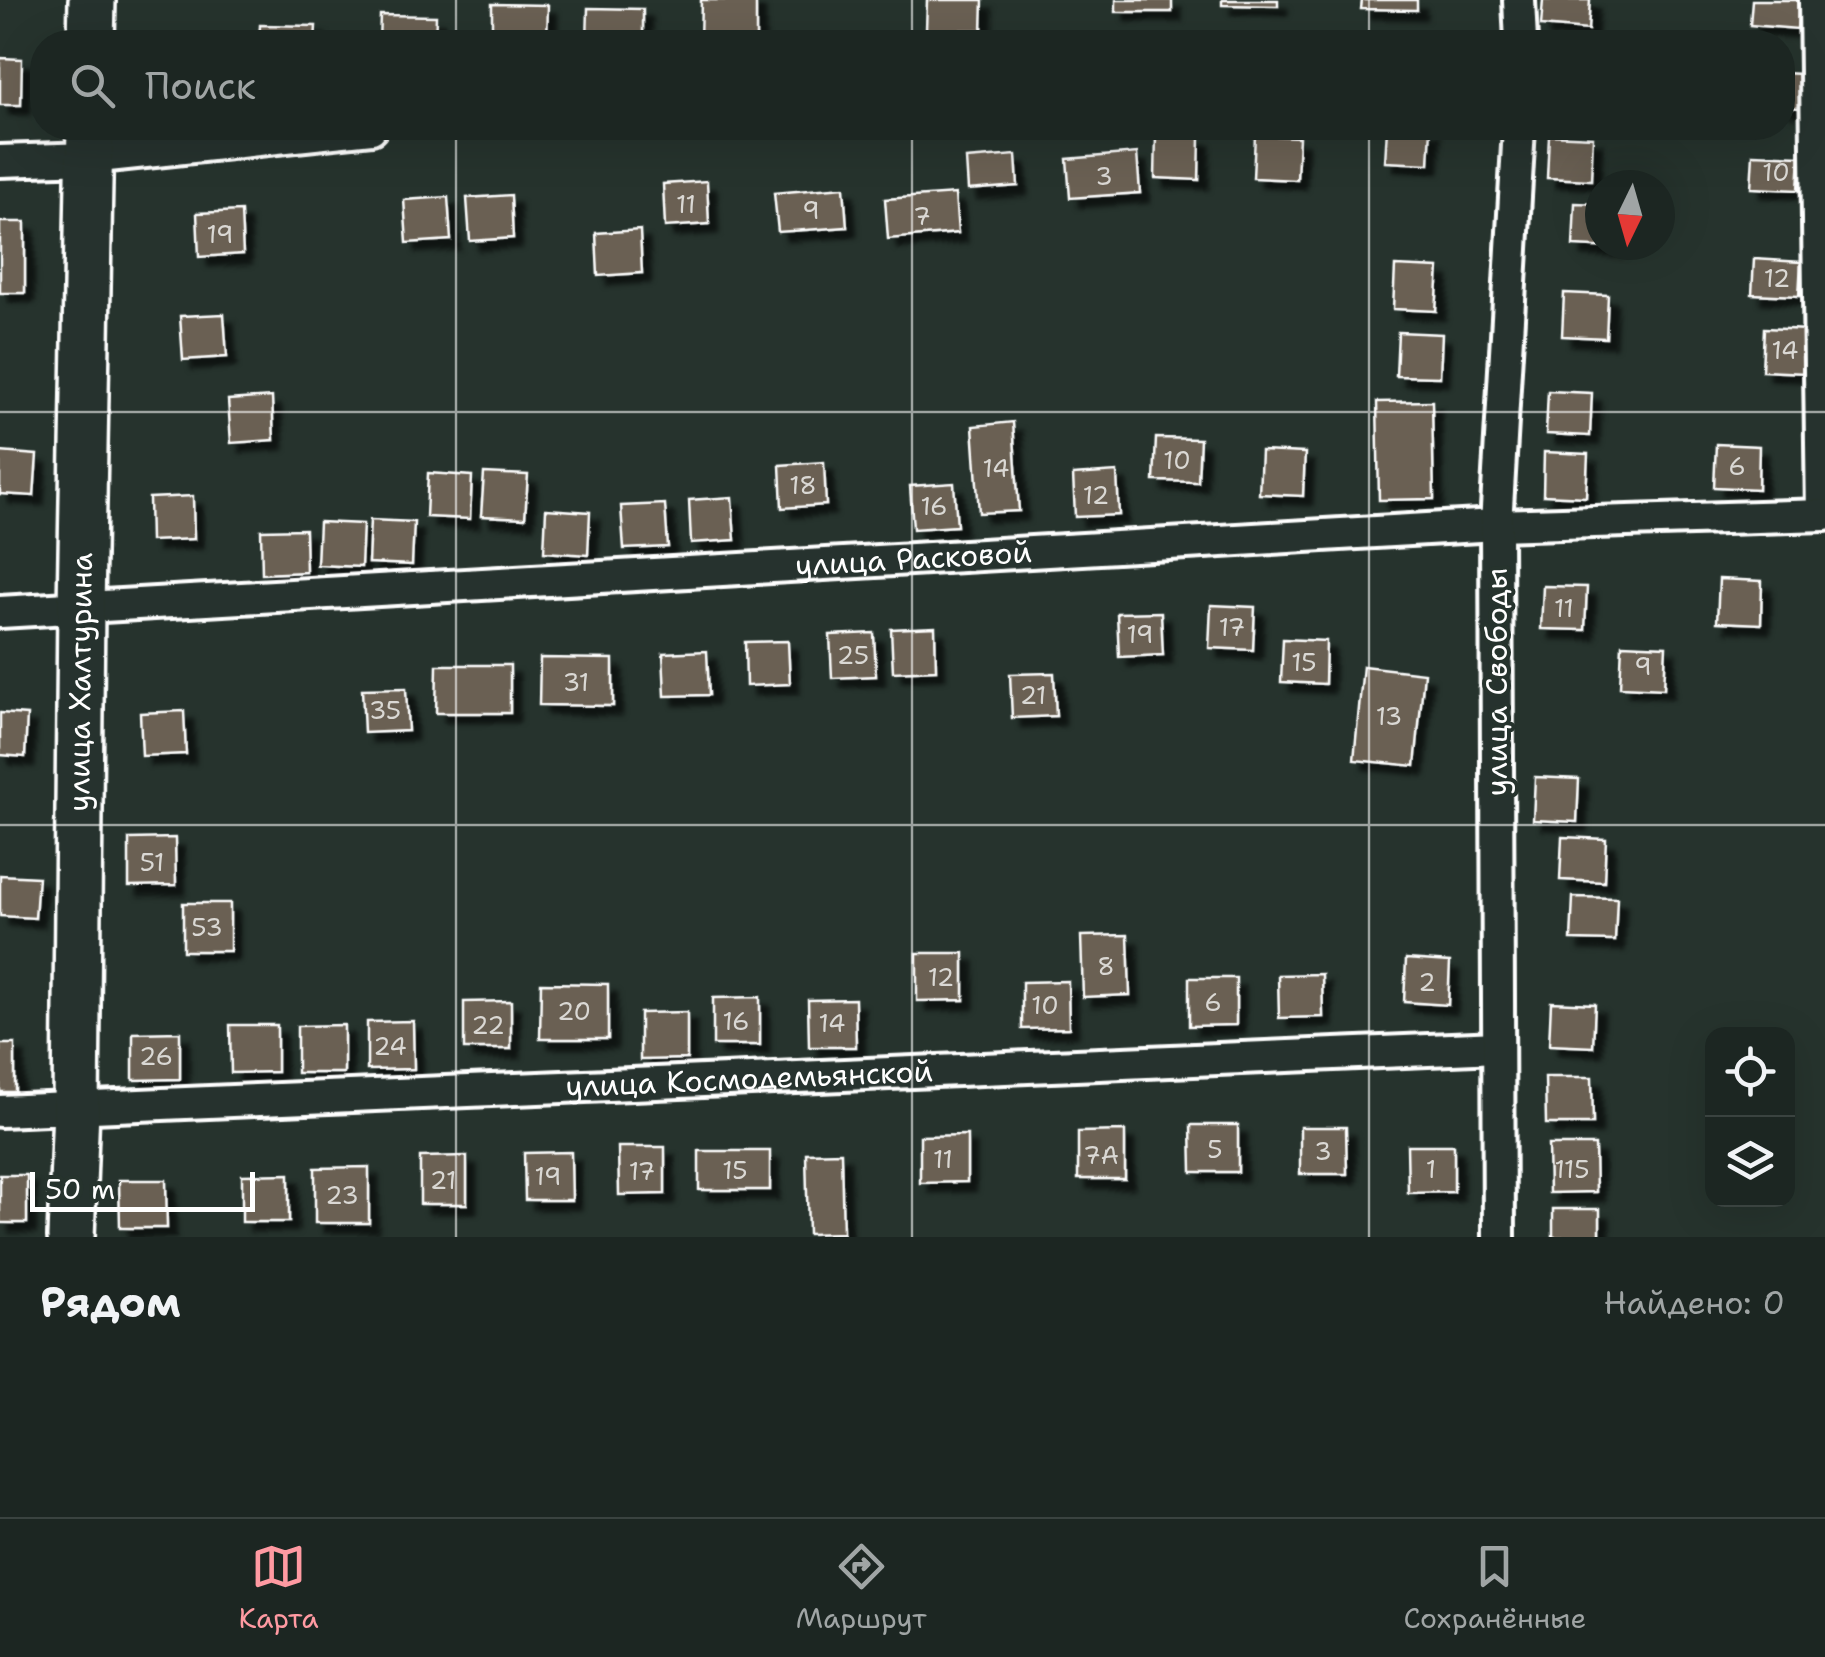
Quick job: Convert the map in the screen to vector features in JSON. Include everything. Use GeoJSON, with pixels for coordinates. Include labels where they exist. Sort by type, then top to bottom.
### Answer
{"type":"FeatureCollection","features":[{"type":"Feature","properties":{"kind":"street"},"geometry":{"type":"LineString","coordinates":[[91,30],[92,0]]}},
{"type":"Feature","properties":{"kind":"street"},"geometry":{"type":"LineString","coordinates":[[1519,0],[1520,30]]}},
{"type":"Feature","properties":{"kind":"street"},"geometry":{"type":"LineString","coordinates":[[1815,0],[1824,515]]}},
{"type":"Feature","properties":{"kind":"street"},"geometry":{"type":"LineString","coordinates":[[0,161],[90,142],[130,140]]}},
{"type":"Feature","properties":{"kind":"street","name":"улица Свободы"},"geometry":{"type":"LineString","coordinates":[[1498,1237],[1496,525],[1518,140]]}},
{"type":"Feature","properties":{"kind":"street","name":"улица Халтурина"},"geometry":{"type":"LineString","coordinates":[[71,1237],[90,142]]}},
{"type":"Feature","properties":{"kind":"street","name":"улица Расковой"},"geometry":{"type":"LineString","coordinates":[[0,612],[1496,525],[1824,515]]}},
{"type":"Feature","properties":{"kind":"street","name":"улица Космодемьянской"},"geometry":{"type":"LineString","coordinates":[[0,1111],[1498,1047]]}},
{"type":"Feature","properties":{"kind":"building"},"geometry":{"type":"Polygon","coordinates":[[[701,0],[756,0],[756,30],[700,30],[701,0]]]}},
{"type":"Feature","properties":{"kind":"building"},"geometry":{"type":"Polygon","coordinates":[[[927,0],[983,0],[982,30],[926,30],[927,0]]]}},
{"type":"Feature","properties":{"kind":"building"},"geometry":{"type":"Polygon","coordinates":[[[1116,0],[1172,0],[1172,12],[1116,12],[1116,0]]]}},
{"type":"Feature","properties":{"kind":"building"},"geometry":{"type":"Polygon","coordinates":[[[1222,0],[1278,0],[1278,6],[1222,5],[1222,0]]]}},
{"type":"Feature","properties":{"kind":"building"},"geometry":{"type":"Polygon","coordinates":[[[1362,0],[1417,0],[1417,10],[1361,9],[1362,0]]]}},
{"type":"Feature","properties":{"kind":"building"},"geometry":{"type":"Polygon","coordinates":[[[1543,0],[1590,0],[1588,30],[1541,26],[1543,0]]]}},
{"type":"Feature","properties":{"kind":"building"},"geometry":{"type":"Polygon","coordinates":[[[1752,0],[1799,0],[1797,29],[1750,25],[1752,0]]]}},
{"type":"Feature","properties":{"kind":"building"},"geometry":{"type":"Polygon","coordinates":[[[492,4],[548,5],[547,30],[492,30],[492,4]]]}},
{"type":"Feature","properties":{"kind":"building"},"geometry":{"type":"Polygon","coordinates":[[[588,8],[643,9],[643,30],[587,30],[588,8]]]}},
{"type":"Feature","properties":{"kind":"building"},"geometry":{"type":"Polygon","coordinates":[[[380,15],[436,16],[435,30],[379,30],[380,15]]]}},
{"type":"Feature","properties":{"kind":"building"},"geometry":{"type":"Polygon","coordinates":[[[260,25],[316,26],[316,30],[260,30],[260,25]]]}},
{"type":"Feature","properties":{"kind":"building"},"geometry":{"type":"Polygon","coordinates":[[[0,58],[22,59],[21,105],[0,105],[0,58]]]}},
{"type":"Feature","properties":{"kind":"building"},"geometry":{"type":"Polygon","coordinates":[[[1795,74],[1802,74],[1801,108],[1795,108],[1795,74]]]}},
{"type":"Feature","properties":{"kind":"building"},"geometry":{"type":"Polygon","coordinates":[[[1156,140],[1200,140],[1199,180],[1155,178],[1156,140]]]}},
{"type":"Feature","properties":{"kind":"building"},"geometry":{"type":"Polygon","coordinates":[[[1255,140],[1299,140],[1297,180],[1253,178],[1255,140]]]}},
{"type":"Feature","properties":{"kind":"building"},"geometry":{"type":"Polygon","coordinates":[[[1386,140],[1430,140],[1429,164],[1385,162],[1386,140]]]}},
{"type":"Feature","properties":{"kind":"building"},"geometry":{"type":"Polygon","coordinates":[[[1549,140],[1593,140],[1591,170],[1585,170],[1585,180],[1547,178],[1549,140]]]}},
{"type":"Feature","properties":{"kind":"building"},"geometry":{"type":"Polygon","coordinates":[[[1137,153],[1140,193],[1070,198],[1067,159],[1137,153]]]}},
{"type":"Feature","properties":{"kind":"building"},"geometry":{"type":"Polygon","coordinates":[[[1753,154],[1800,156],[1798,190],[1751,188],[1753,154]]]}},
{"type":"Feature","properties":{"kind":"building"},"geometry":{"type":"Polygon","coordinates":[[[1016,155],[1018,186],[968,190],[966,159],[1016,155]]]}},
{"type":"Feature","properties":{"kind":"building"},"geometry":{"type":"Polygon","coordinates":[[[707,181],[709,224],[665,227],[663,184],[707,181]]]}},
{"type":"Feature","properties":{"kind":"building"},"geometry":{"type":"Polygon","coordinates":[[[844,187],[847,227],[778,232],[774,193],[844,187]]]}},
{"type":"Feature","properties":{"kind":"building"},"geometry":{"type":"Polygon","coordinates":[[[955,194],[958,233],[888,239],[885,199],[955,194]]]}},
{"type":"Feature","properties":{"kind":"building"},"geometry":{"type":"Polygon","coordinates":[[[511,195],[513,238],[470,241],[467,198],[511,195]]]}},
{"type":"Feature","properties":{"kind":"building"},"geometry":{"type":"Polygon","coordinates":[[[448,197],[451,240],[407,243],[404,200],[448,197]]]}},
{"type":"Feature","properties":{"kind":"building"},"geometry":{"type":"Polygon","coordinates":[[[1575,203],[1585,203],[1585,247],[1573,246],[1575,203]]]}},
{"type":"Feature","properties":{"kind":"building"},"geometry":{"type":"Polygon","coordinates":[[[241,211],[243,254],[199,257],[197,213],[241,211]]]}},
{"type":"Feature","properties":{"kind":"building"},"geometry":{"type":"Polygon","coordinates":[[[0,222],[25,222],[25,293],[0,293],[0,222]]]}},
{"type":"Feature","properties":{"kind":"building"},"geometry":{"type":"Polygon","coordinates":[[[640,230],[642,273],[598,276],[596,233],[640,230]]]}},
{"type":"Feature","properties":{"kind":"building"},"geometry":{"type":"Polygon","coordinates":[[[1754,259],[1801,262],[1799,296],[1752,294],[1754,259]]]}},
{"type":"Feature","properties":{"kind":"building"},"geometry":{"type":"Polygon","coordinates":[[[1395,266],[1439,268],[1436,311],[1393,309],[1395,266]]]}},
{"type":"Feature","properties":{"kind":"building"},"geometry":{"type":"Polygon","coordinates":[[[1564,293],[1608,295],[1606,338],[1562,336],[1564,293]]]}},
{"type":"Feature","properties":{"kind":"building"},"geometry":{"type":"Polygon","coordinates":[[[224,314],[227,357],[183,360],[180,316],[224,314]]]}},
{"type":"Feature","properties":{"kind":"building"},"geometry":{"type":"Polygon","coordinates":[[[1764,328],[1808,330],[1806,373],[1762,371],[1764,328]]]}},
{"type":"Feature","properties":{"kind":"building"},"geometry":{"type":"Polygon","coordinates":[[[1398,332],[1442,334],[1440,377],[1396,376],[1398,332]]]}},
{"type":"Feature","properties":{"kind":"building"},"geometry":{"type":"Polygon","coordinates":[[[1548,391],[1592,393],[1590,436],[1546,434],[1548,391]]]}},
{"type":"Feature","properties":{"kind":"building"},"geometry":{"type":"Polygon","coordinates":[[[272,397],[274,440],[231,443],[228,400],[272,397]]]}},
{"type":"Feature","properties":{"kind":"building"},"geometry":{"type":"Polygon","coordinates":[[[1432,401],[1434,499],[1379,500],[1377,402],[1432,401]]]}},
{"type":"Feature","properties":{"kind":"building"},"geometry":{"type":"Polygon","coordinates":[[[1013,422],[1019,511],[979,513],[973,426],[1013,422]]]}},
{"type":"Feature","properties":{"kind":"building"},"geometry":{"type":"Polygon","coordinates":[[[1156,438],[1200,439],[1198,482],[1154,481],[1156,438]]]}},
{"type":"Feature","properties":{"kind":"building"},"geometry":{"type":"Polygon","coordinates":[[[1716,444],[1759,446],[1758,489],[1714,487],[1716,444]]]}},
{"type":"Feature","properties":{"kind":"building"},"geometry":{"type":"Polygon","coordinates":[[[1261,451],[1305,453],[1303,496],[1259,494],[1261,451]]]}},
{"type":"Feature","properties":{"kind":"building"},"geometry":{"type":"Polygon","coordinates":[[[0,452],[37,455],[34,496],[0,494],[0,452]]]}},
{"type":"Feature","properties":{"kind":"building"},"geometry":{"type":"Polygon","coordinates":[[[1544,452],[1588,454],[1586,497],[1543,495],[1544,452]]]}},
{"type":"Feature","properties":{"kind":"building"},"geometry":{"type":"Polygon","coordinates":[[[824,462],[826,505],[782,508],[780,465],[824,462]]]}},
{"type":"Feature","properties":{"kind":"building"},"geometry":{"type":"Polygon","coordinates":[[[1117,472],[1119,515],[1075,517],[1073,475],[1117,472]]]}},
{"type":"Feature","properties":{"kind":"building"},"geometry":{"type":"Polygon","coordinates":[[[428,473],[472,476],[470,519],[426,517],[428,473]]]}},
{"type":"Feature","properties":{"kind":"building"},"geometry":{"type":"Polygon","coordinates":[[[484,473],[528,475],[525,518],[481,516],[484,473]]]}},
{"type":"Feature","properties":{"kind":"building"},"geometry":{"type":"Polygon","coordinates":[[[954,483],[957,526],[913,529],[910,486],[954,483]]]}},
{"type":"Feature","properties":{"kind":"building"},"geometry":{"type":"Polygon","coordinates":[[[193,496],[194,539],[150,541],[149,498],[193,496]]]}},
{"type":"Feature","properties":{"kind":"building"},"geometry":{"type":"Polygon","coordinates":[[[732,497],[735,540],[691,543],[689,500],[732,497]]]}},
{"type":"Feature","properties":{"kind":"building"},"geometry":{"type":"Polygon","coordinates":[[[665,504],[668,547],[624,549],[621,506],[665,504]]]}},
{"type":"Feature","properties":{"kind":"building"},"geometry":{"type":"Polygon","coordinates":[[[546,509],[590,512],[588,555],[544,552],[546,509]]]}},
{"type":"Feature","properties":{"kind":"building"},"geometry":{"type":"Polygon","coordinates":[[[370,520],[414,522],[412,565],[368,563],[370,520]]]}},
{"type":"Feature","properties":{"kind":"building"},"geometry":{"type":"Polygon","coordinates":[[[319,522],[363,524],[361,567],[317,565],[319,522]]]}},
{"type":"Feature","properties":{"kind":"building"},"geometry":{"type":"Polygon","coordinates":[[[305,529],[306,572],[262,574],[261,530],[305,529]]]}},
{"type":"Feature","properties":{"kind":"building"},"geometry":{"type":"Polygon","coordinates":[[[1719,579],[1762,581],[1761,624],[1717,622],[1719,579]]]}},
{"type":"Feature","properties":{"kind":"building"},"geometry":{"type":"Polygon","coordinates":[[[1543,586],[1587,587],[1585,630],[1541,629],[1543,586]]]}},
{"type":"Feature","properties":{"kind":"building"},"geometry":{"type":"Polygon","coordinates":[[[1211,605],[1255,607],[1253,650],[1209,648],[1211,605]]]}},
{"type":"Feature","properties":{"kind":"building"},"geometry":{"type":"Polygon","coordinates":[[[1161,612],[1163,655],[1119,657],[1117,613],[1161,612]]]}},
{"type":"Feature","properties":{"kind":"building"},"geometry":{"type":"Polygon","coordinates":[[[935,627],[936,670],[893,672],[891,629],[935,627]]]}},
{"type":"Feature","properties":{"kind":"building"},"geometry":{"type":"Polygon","coordinates":[[[874,633],[876,676],[832,678],[830,635],[874,633]]]}},
{"type":"Feature","properties":{"kind":"building"},"geometry":{"type":"Polygon","coordinates":[[[1283,639],[1326,641],[1325,684],[1281,682],[1283,639]]]}},
{"type":"Feature","properties":{"kind":"building"},"geometry":{"type":"Polygon","coordinates":[[[788,641],[790,684],[746,686],[745,642],[788,641]]]}},
{"type":"Feature","properties":{"kind":"building"},"geometry":{"type":"Polygon","coordinates":[[[1622,644],[1666,646],[1664,689],[1620,687],[1622,644]]]}},
{"type":"Feature","properties":{"kind":"building"},"geometry":{"type":"Polygon","coordinates":[[[707,651],[709,695],[665,696],[663,653],[707,651]]]}},
{"type":"Feature","properties":{"kind":"building"},"geometry":{"type":"Polygon","coordinates":[[[540,658],[613,659],[613,706],[539,705],[540,658]]]}},
{"type":"Feature","properties":{"kind":"building"},"geometry":{"type":"Polygon","coordinates":[[[437,665],[510,665],[510,713],[436,713],[437,665]]]}},
{"type":"Feature","properties":{"kind":"building"},"geometry":{"type":"Polygon","coordinates":[[[1363,666],[1424,673],[1415,766],[1354,760],[1363,666]]]}},
{"type":"Feature","properties":{"kind":"building"},"geometry":{"type":"Polygon","coordinates":[[[1054,673],[1056,716],[1012,718],[1010,674],[1054,673]]]}},
{"type":"Feature","properties":{"kind":"building"},"geometry":{"type":"Polygon","coordinates":[[[406,688],[408,731],[364,733],[362,689],[406,688]]]}},
{"type":"Feature","properties":{"kind":"building"},"geometry":{"type":"Polygon","coordinates":[[[184,711],[186,754],[142,756],[140,713],[184,711]]]}},
{"type":"Feature","properties":{"kind":"building"},"geometry":{"type":"Polygon","coordinates":[[[0,713],[27,715],[25,757],[0,755],[0,713]]]}},
{"type":"Feature","properties":{"kind":"building"},"geometry":{"type":"Polygon","coordinates":[[[1535,777],[1579,779],[1577,822],[1533,820],[1535,777]]]}},
{"type":"Feature","properties":{"kind":"building"},"geometry":{"type":"Polygon","coordinates":[[[1562,837],[1606,839],[1604,882],[1560,880],[1562,837]]]}},
{"type":"Feature","properties":{"kind":"building"},"geometry":{"type":"Polygon","coordinates":[[[175,838],[176,885],[129,886],[129,839],[175,838]]]}},
{"type":"Feature","properties":{"kind":"building"},"geometry":{"type":"Polygon","coordinates":[[[0,875],[38,877],[35,918],[0,916],[0,875]]]}},
{"type":"Feature","properties":{"kind":"building"},"geometry":{"type":"Polygon","coordinates":[[[1573,897],[1617,898],[1615,941],[1571,940],[1573,897]]]}},
{"type":"Feature","properties":{"kind":"building"},"geometry":{"type":"Polygon","coordinates":[[[183,903],[230,903],[230,951],[183,951],[183,903]]]}},
{"type":"Feature","properties":{"kind":"building"},"geometry":{"type":"Polygon","coordinates":[[[1128,935],[1130,995],[1083,997],[1081,936],[1128,935]]]}},
{"type":"Feature","properties":{"kind":"building"},"geometry":{"type":"Polygon","coordinates":[[[917,953],[964,953],[964,1000],[917,1001],[917,953]]]}},
{"type":"Feature","properties":{"kind":"building"},"geometry":{"type":"Polygon","coordinates":[[[1406,959],[1450,962],[1448,1005],[1404,1002],[1406,959]]]}},
{"type":"Feature","properties":{"kind":"building"},"geometry":{"type":"Polygon","coordinates":[[[1322,974],[1323,1017],[1279,1018],[1278,975],[1322,974]]]}},
{"type":"Feature","properties":{"kind":"building"},"geometry":{"type":"Polygon","coordinates":[[[1189,978],[1236,978],[1236,1025],[1189,1026],[1189,978]]]}},
{"type":"Feature","properties":{"kind":"building"},"geometry":{"type":"Polygon","coordinates":[[[1068,981],[1069,1028],[1022,1029],[1022,982],[1068,981]]]}},
{"type":"Feature","properties":{"kind":"building"},"geometry":{"type":"Polygon","coordinates":[[[541,983],[608,984],[608,1039],[540,1039],[541,983]]]}},
{"type":"Feature","properties":{"kind":"building"},"geometry":{"type":"Polygon","coordinates":[[[760,997],[760,1045],[713,1045],[713,998],[760,997]]]}},
{"type":"Feature","properties":{"kind":"building"},"geometry":{"type":"Polygon","coordinates":[[[855,999],[856,1047],[809,1047],[808,1000],[855,999]]]}},
{"type":"Feature","properties":{"kind":"building"},"geometry":{"type":"Polygon","coordinates":[[[511,1001],[511,1049],[464,1049],[464,1002],[511,1001]]]}},
{"type":"Feature","properties":{"kind":"building"},"geometry":{"type":"Polygon","coordinates":[[[1551,1002],[1595,1004],[1593,1047],[1549,1045],[1551,1002]]]}},
{"type":"Feature","properties":{"kind":"building"},"geometry":{"type":"Polygon","coordinates":[[[687,1012],[687,1059],[640,1060],[640,1013],[687,1012]]]}},
{"type":"Feature","properties":{"kind":"building"},"geometry":{"type":"Polygon","coordinates":[[[413,1021],[414,1069],[367,1070],[367,1022],[413,1021]]]}},
{"type":"Feature","properties":{"kind":"building"},"geometry":{"type":"Polygon","coordinates":[[[230,1025],[277,1025],[277,1072],[231,1073],[230,1025]]]}},
{"type":"Feature","properties":{"kind":"building"},"geometry":{"type":"Polygon","coordinates":[[[344,1025],[344,1073],[297,1073],[297,1026],[344,1025]]]}},
{"type":"Feature","properties":{"kind":"building"},"geometry":{"type":"Polygon","coordinates":[[[180,1032],[180,1079],[133,1080],[133,1033],[180,1032]]]}},
{"type":"Feature","properties":{"kind":"building"},"geometry":{"type":"Polygon","coordinates":[[[0,1044],[15,1044],[15,1092],[0,1092],[0,1044]]]}},
{"type":"Feature","properties":{"kind":"building"},"geometry":{"type":"Polygon","coordinates":[[[1545,1077],[1592,1077],[1593,1124],[1546,1124],[1545,1077]]]}},
{"type":"Feature","properties":{"kind":"building"},"geometry":{"type":"Polygon","coordinates":[[[1191,1125],[1238,1125],[1238,1172],[1192,1172],[1191,1125]]]}},
{"type":"Feature","properties":{"kind":"building"},"geometry":{"type":"Polygon","coordinates":[[[1300,1127],[1346,1127],[1347,1174],[1300,1174],[1300,1127]]]}},
{"type":"Feature","properties":{"kind":"building"},"geometry":{"type":"Polygon","coordinates":[[[1125,1131],[1125,1179],[1078,1179],[1078,1132],[1125,1131]]]}},
{"type":"Feature","properties":{"kind":"building"},"geometry":{"type":"Polygon","coordinates":[[[967,1135],[967,1182],[920,1183],[920,1136],[967,1135]]]}},
{"type":"Feature","properties":{"kind":"building"},"geometry":{"type":"Polygon","coordinates":[[[1407,1145],[1454,1145],[1454,1192],[1408,1193],[1407,1145]]]}},
{"type":"Feature","properties":{"kind":"building"},"geometry":{"type":"Polygon","coordinates":[[[1548,1145],[1595,1145],[1596,1192],[1549,1193],[1548,1145]]]}},
{"type":"Feature","properties":{"kind":"building"},"geometry":{"type":"Polygon","coordinates":[[[618,1147],[665,1147],[665,1194],[619,1195],[618,1147]]]}},
{"type":"Feature","properties":{"kind":"building"},"geometry":{"type":"Polygon","coordinates":[[[699,1151],[770,1151],[770,1190],[699,1190],[699,1151]]]}},
{"type":"Feature","properties":{"kind":"building"},"geometry":{"type":"Polygon","coordinates":[[[571,1152],[572,1200],[525,1200],[524,1153],[571,1152]]]}},
{"type":"Feature","properties":{"kind":"building"},"geometry":{"type":"Polygon","coordinates":[[[841,1152],[843,1233],[808,1234],[806,1153],[841,1152]]]}},
{"type":"Feature","properties":{"kind":"building"},"geometry":{"type":"Polygon","coordinates":[[[467,1156],[467,1204],[420,1204],[420,1157],[467,1156]]]}},
{"type":"Feature","properties":{"kind":"building"},"geometry":{"type":"Polygon","coordinates":[[[369,1167],[369,1223],[315,1223],[315,1168],[369,1167]]]}},
{"type":"Feature","properties":{"kind":"building"},"geometry":{"type":"Polygon","coordinates":[[[289,1174],[289,1222],[242,1222],[242,1175],[289,1174]]]}},
{"type":"Feature","properties":{"kind":"building"},"geometry":{"type":"Polygon","coordinates":[[[0,1175],[27,1175],[27,1223],[0,1223],[0,1175]]]}},
{"type":"Feature","properties":{"kind":"building"},"geometry":{"type":"Polygon","coordinates":[[[119,1180],[166,1180],[167,1228],[120,1228],[119,1180]]]}},
{"type":"Feature","properties":{"kind":"building"},"geometry":{"type":"Polygon","coordinates":[[[1553,1209],[1600,1209],[1600,1237],[1553,1237],[1553,1209]]]}}]}
